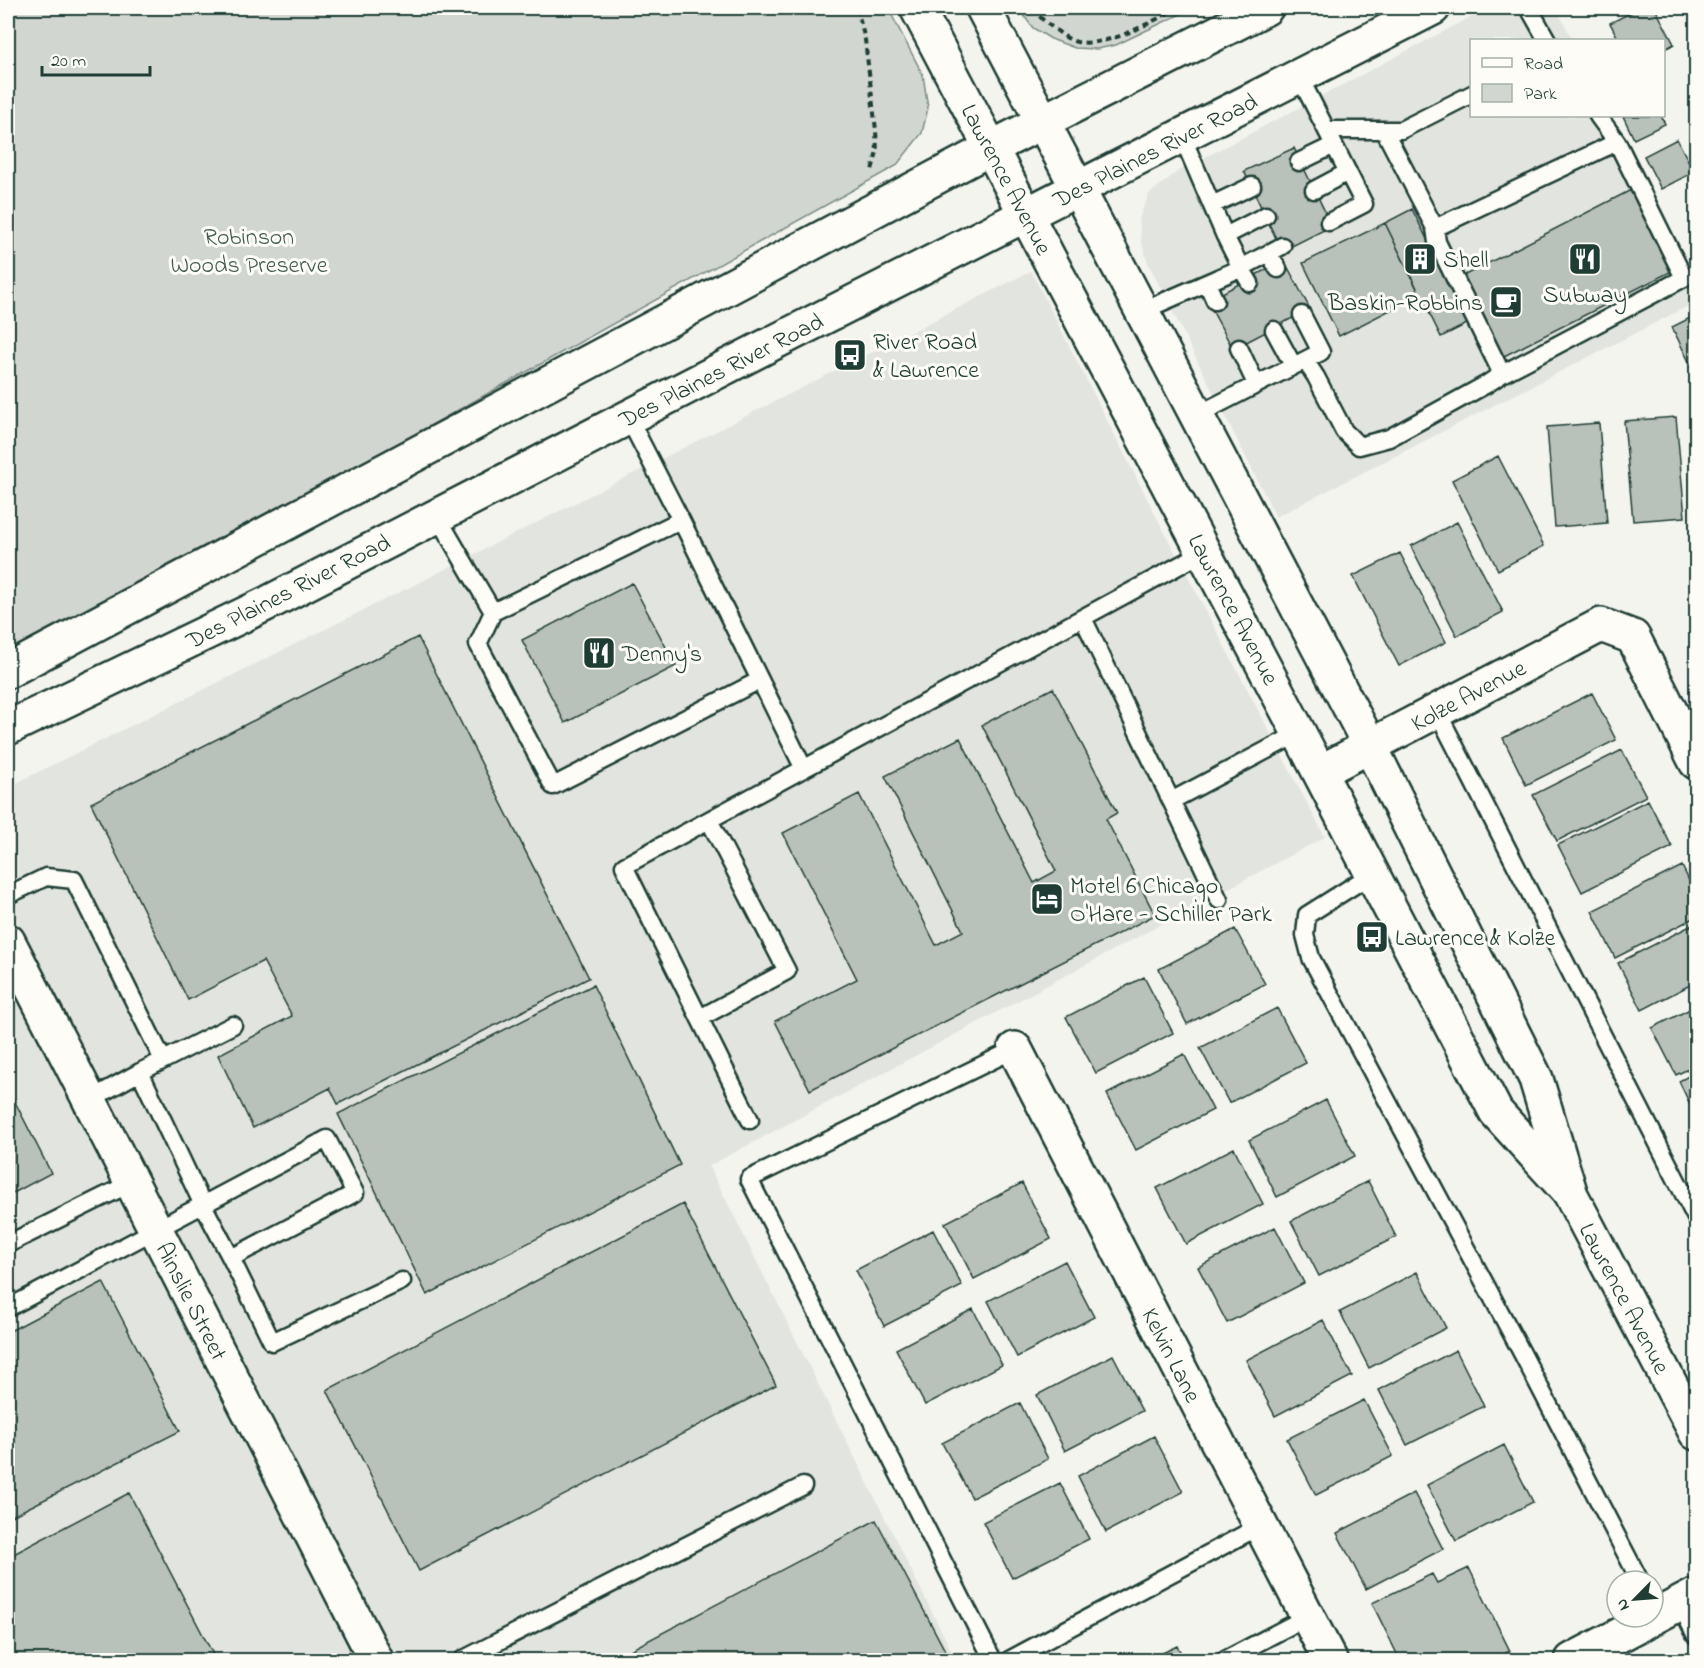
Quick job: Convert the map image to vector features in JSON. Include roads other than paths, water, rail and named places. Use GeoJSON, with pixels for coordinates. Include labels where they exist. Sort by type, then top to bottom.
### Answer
{"type":"FeatureCollection","features":[{"type":"Feature","properties":{"kind":"main road","name":"Lawrence Avenue"},"geometry":{"type":"LineString","coordinates":[[917,8],[1320,772],[1496,1112],[1571,1195]]}},
{"type":"Feature","properties":{"kind":"main road","name":"Lawrence Avenue"},"geometry":{"type":"LineString","coordinates":[[983,8],[1370,746],[1536,1079],[1571,1195],[1696,1433]]}},
{"type":"Feature","properties":{"kind":"main road"},"geometry":{"type":"LineString","coordinates":[[8,671],[991,148],[1266,8]]}},
{"type":"Feature","properties":{"kind":"main road","name":"Des Plaines River Road"},"geometry":{"type":"LineString","coordinates":[[8,728],[270,602],[628,417],[1433,8]]}},
{"type":"Feature","properties":{"kind":"main road","name":"Kolze Avenue"},"geometry":{"type":"LineString","coordinates":[[1320,772],[1601,625],[1634,637],[1696,762]]}},
{"type":"Feature","properties":{"kind":"main road","name":"Ainslie Street"},"geometry":{"type":"LineString","coordinates":[[8,941],[376,1660]]}},
{"type":"Feature","properties":{"kind":"main road","name":"Kelvin Lane"},"geometry":{"type":"LineString","coordinates":[[1015,1049],[1330,1660]]}},
{"type":"Feature","properties":{"kind":"main road"},"geometry":{"type":"LineString","coordinates":[[1572,1660],[1672,1605]]}},
{"type":"Feature","properties":{"kind":"lane"},"geometry":{"type":"LineString","coordinates":[[1529,8],[1546,39]]}},
{"type":"Feature","properties":{"kind":"lane"},"geometry":{"type":"LineString","coordinates":[[1299,76],[1364,204],[1329,222]]}},
{"type":"Feature","properties":{"kind":"lane"},"geometry":{"type":"LineString","coordinates":[[1299,162],[1330,137],[1401,130],[1470,95]]}},
{"type":"Feature","properties":{"kind":"lane"},"geometry":{"type":"LineString","coordinates":[[1274,330],[1299,363],[1316,377],[1344,431],[1359,446],[1389,438],[1502,374],[1684,278],[1617,142],[1599,117]]}},
{"type":"Feature","properties":{"kind":"lane"},"geometry":{"type":"LineString","coordinates":[[1384,130],[1435,228],[1437,242],[1502,374]]}},
{"type":"Feature","properties":{"kind":"lane"},"geometry":{"type":"LineString","coordinates":[[1182,136],[1225,236],[1245,275]]}},
{"type":"Feature","properties":{"kind":"lane"},"geometry":{"type":"LineString","coordinates":[[1435,228],[1617,142]]}},
{"type":"Feature","properties":{"kind":"lane"},"geometry":{"type":"LineString","coordinates":[[1314,190],[1348,172]]}},
{"type":"Feature","properties":{"kind":"lane"},"geometry":{"type":"LineString","coordinates":[[1212,205],[1252,186]]}},
{"type":"Feature","properties":{"kind":"lane"},"geometry":{"type":"LineString","coordinates":[[1225,236],[1266,214]]}},
{"type":"Feature","properties":{"kind":"lane"},"geometry":{"type":"LineString","coordinates":[[1142,311],[1207,283],[1245,275],[1276,250],[1278,269]]}},
{"type":"Feature","properties":{"kind":"lane"},"geometry":{"type":"LineString","coordinates":[[1207,283],[1215,301]]}},
{"type":"Feature","properties":{"kind":"lane"},"geometry":{"type":"LineString","coordinates":[[1197,415],[1321,352],[1302,315]]}},
{"type":"Feature","properties":{"kind":"lane"},"geometry":{"type":"LineString","coordinates":[[1239,348],[1256,384]]}},
{"type":"Feature","properties":{"kind":"lane"},"geometry":{"type":"LineString","coordinates":[[628,417],[804,769]]}},
{"type":"Feature","properties":{"kind":"lane"},"geometry":{"type":"LineString","coordinates":[[436,516],[494,612]]}},
{"type":"Feature","properties":{"kind":"lane"},"geometry":{"type":"LineString","coordinates":[[681,520],[494,612],[478,644],[553,786],[760,680]]}},
{"type":"Feature","properties":{"kind":"lane"},"geometry":{"type":"LineString","coordinates":[[750,1120],[624,866],[1204,552]]}},
{"type":"Feature","properties":{"kind":"lane"},"geometry":{"type":"LineString","coordinates":[[1083,618],[1219,900]]}},
{"type":"Feature","properties":{"kind":"lane"},"geometry":{"type":"LineString","coordinates":[[1437,711],[1696,1218]]}},
{"type":"Feature","properties":{"kind":"lane"},"geometry":{"type":"LineString","coordinates":[[1171,801],[1299,733]]}},
{"type":"Feature","properties":{"kind":"lane"},"geometry":{"type":"LineString","coordinates":[[700,1018],[788,971],[710,820]]}},
{"type":"Feature","properties":{"kind":"lane"},"geometry":{"type":"LineString","coordinates":[[1372,874],[1307,915],[1305,935],[1311,958],[1634,1569]]}},
{"type":"Feature","properties":{"kind":"lane"},"geometry":{"type":"LineString","coordinates":[[8,896],[46,877],[74,880],[164,1060]]}},
{"type":"Feature","properties":{"kind":"lane"},"geometry":{"type":"LineString","coordinates":[[89,1100],[232,1025]]}},
{"type":"Feature","properties":{"kind":"lane"},"geometry":{"type":"LineString","coordinates":[[993,1660],[749,1179],[1015,1049]]}},
{"type":"Feature","properties":{"kind":"lane"},"geometry":{"type":"LineString","coordinates":[[140,1072],[203,1205],[272,1342],[402,1281]]}},
{"type":"Feature","properties":{"kind":"lane"},"geometry":{"type":"LineString","coordinates":[[8,1308],[327,1139],[355,1193],[231,1258]]}},
{"type":"Feature","properties":{"kind":"lane"},"geometry":{"type":"LineString","coordinates":[[8,1244],[131,1183]]}},
{"type":"Feature","properties":{"kind":"lane"},"geometry":{"type":"LineString","coordinates":[[462,1660],[803,1486]]}},
{"type":"Feature","properties":{"kind":"lane"},"geometry":{"type":"LineString","coordinates":[[1009,1660],[1260,1526]]}},
{"type":"Feature","properties":{"kind":"lane"},"geometry":{"type":"LineString","coordinates":[[1672,1605],[1696,1636]]}},
{"type":"Feature","properties":{"kind":"lane"},"geometry":{"type":"LineString","coordinates":[[1225,1660],[1307,1617]]}},
{"type":"Feature","properties":{"kind":"place","name":"Shell"},"geometry":{"type":"Point","coordinates":[1420,259]}},
{"type":"Feature","properties":{"kind":"place","name":"Subway"},"geometry":{"type":"Point","coordinates":[1585,259]}},
{"type":"Feature","properties":{"kind":"place","name":"Baskin-Robbins"},"geometry":{"type":"Point","coordinates":[1506,302]}},
{"type":"Feature","properties":{"kind":"place","name":"River Road & Lawrence"},"geometry":{"type":"Point","coordinates":[850,355]}},
{"type":"Feature","properties":{"kind":"place","name":"Denny's"},"geometry":{"type":"Point","coordinates":[599,653]}},
{"type":"Feature","properties":{"kind":"place","name":"Motel 6 Chicago O'Hare - Schiller Park"},"geometry":{"type":"Point","coordinates":[1047,899]}},
{"type":"Feature","properties":{"kind":"place","name":"Lawrence & Kolze"},"geometry":{"type":"Point","coordinates":[1372,937]}},
{"type":"Feature","properties":{"kind":"park label","name":"Robinson Woods Preserve"},"geometry":{"type":"Point","coordinates":[249,250]}}]}
